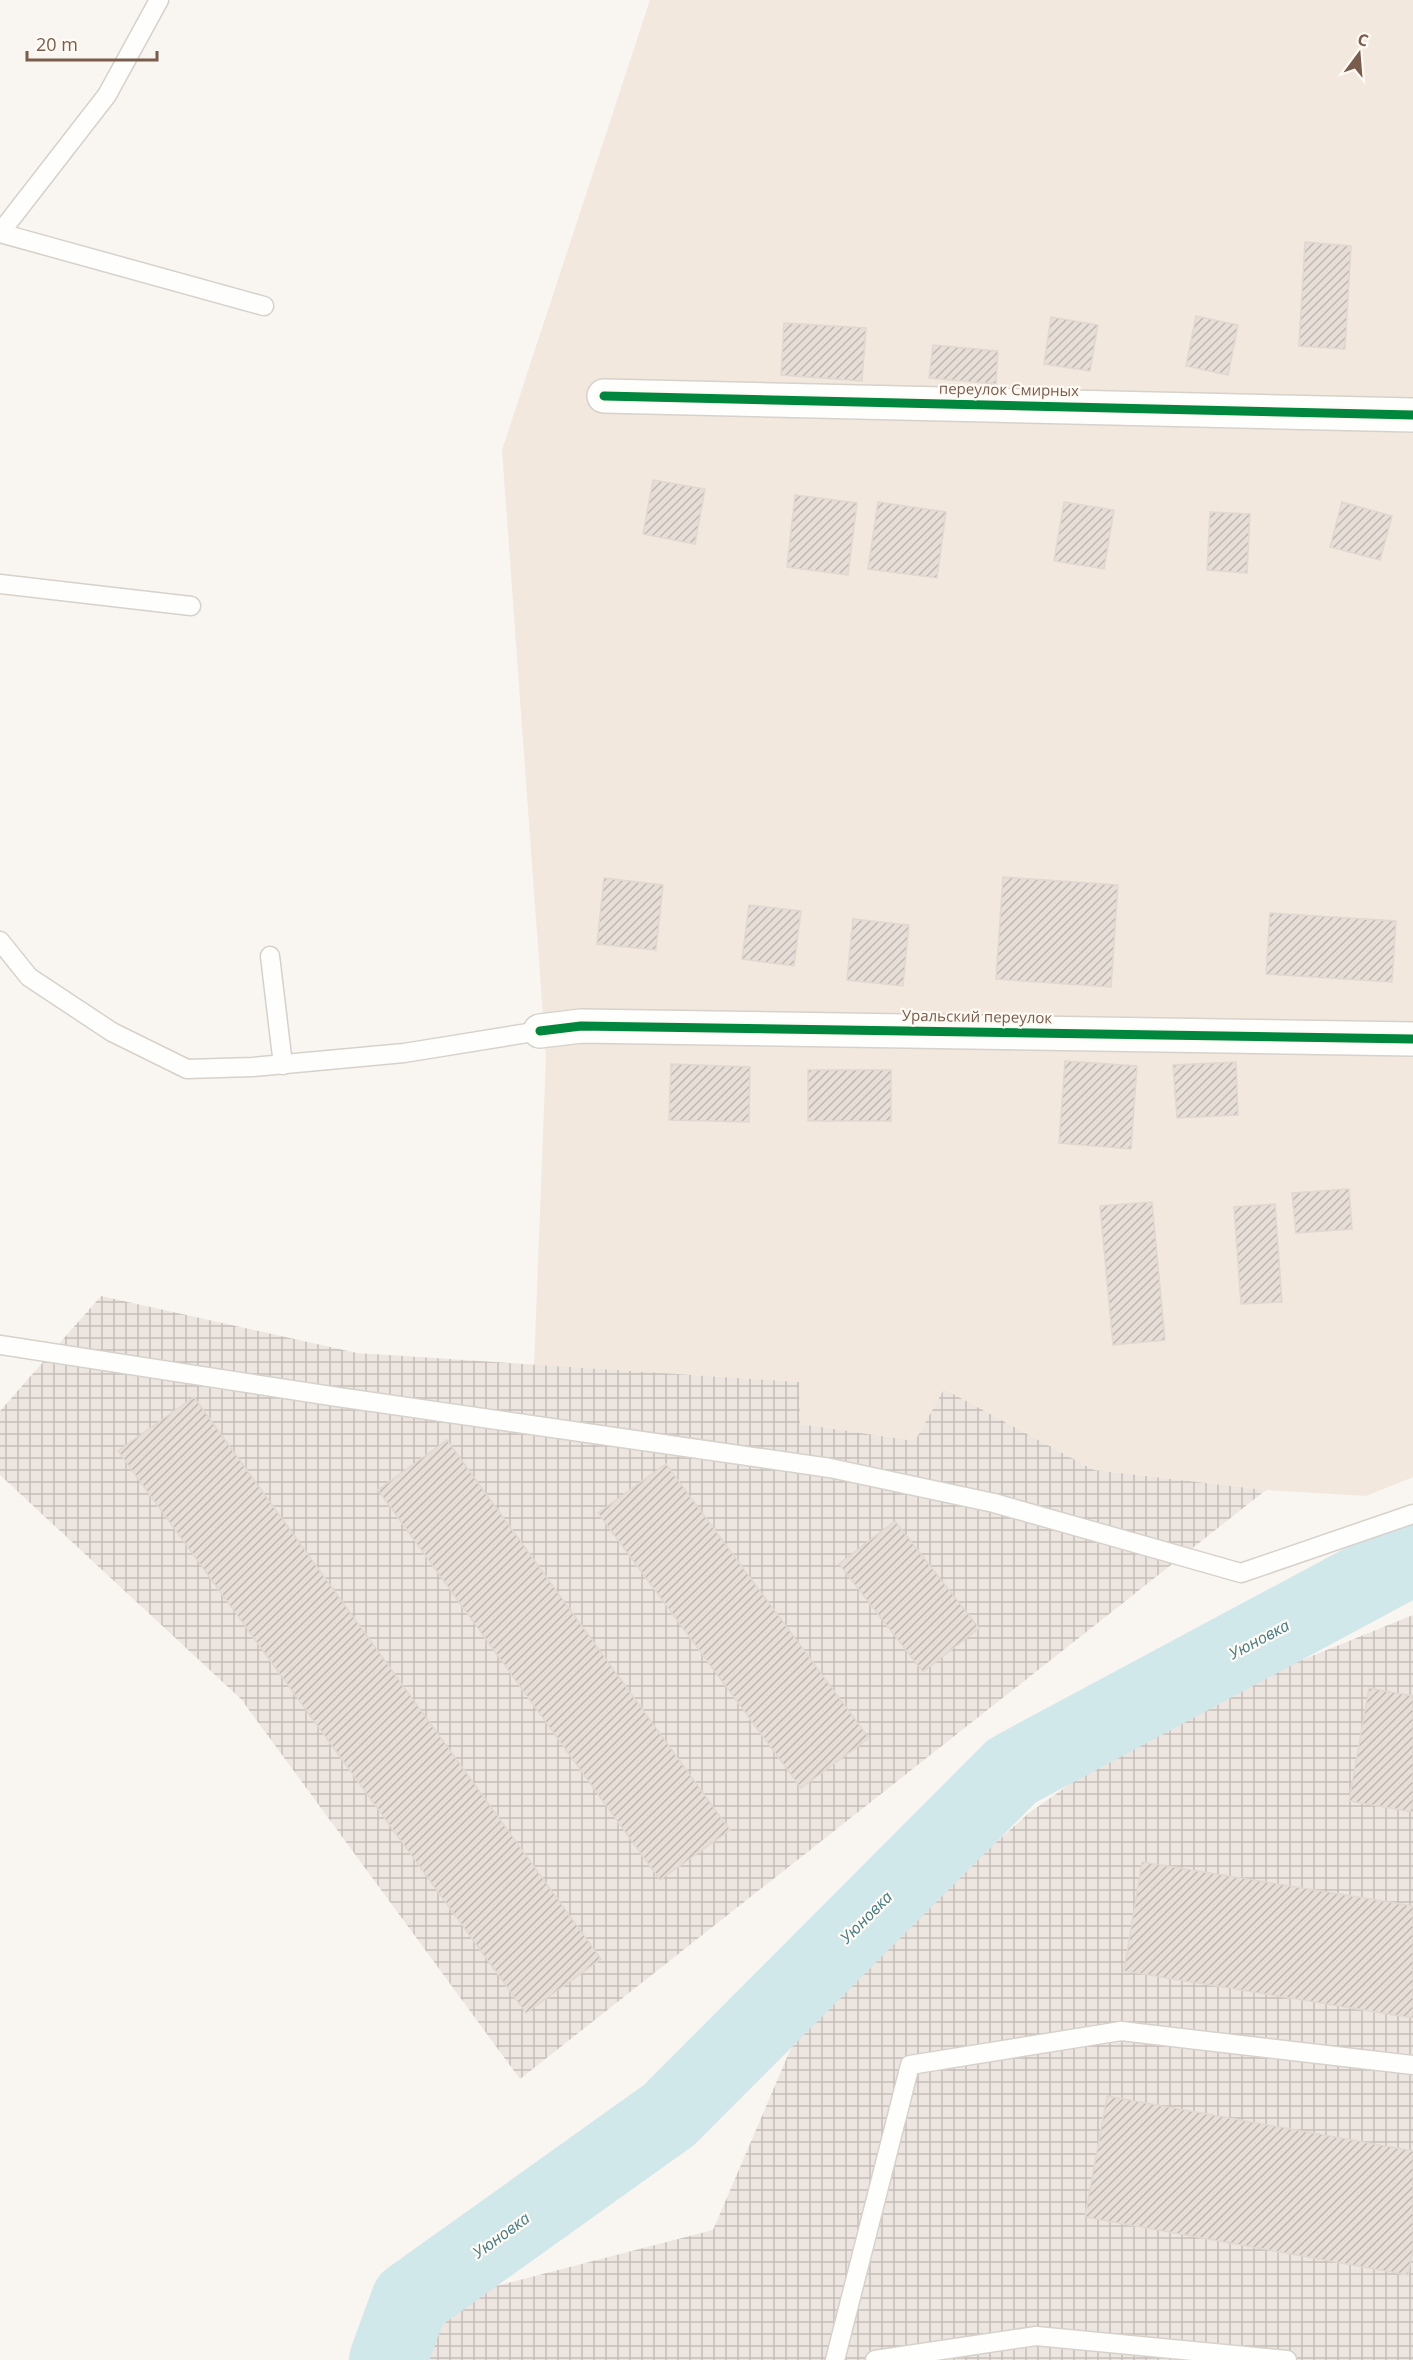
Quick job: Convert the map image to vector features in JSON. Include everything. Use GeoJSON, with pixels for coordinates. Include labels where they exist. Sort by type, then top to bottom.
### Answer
{"type":"FeatureCollection","features":[{"type":"Feature","properties":{"kind":"street","name":"переулок Смирных"},"geometry":{"type":"LineString","coordinates":[[604,396],[1413,415]]}},
{"type":"Feature","properties":{"kind":"street","name":"Уральский переулок"},"geometry":{"type":"LineString","coordinates":[[540,1031],[581,1026],[1413,1039]]}},
{"type":"Feature","properties":{"kind":"lane"},"geometry":{"type":"LineString","coordinates":[[159,0],[106,95],[0,233],[264,306]]}},
{"type":"Feature","properties":{"kind":"lane"},"geometry":{"type":"LineString","coordinates":[[0,584],[191,606]]}},
{"type":"Feature","properties":{"kind":"lane"},"geometry":{"type":"LineString","coordinates":[[0,941],[29,977],[112,1032],[187,1069],[283,1065],[404,1053],[540,1031]]}},
{"type":"Feature","properties":{"kind":"lane"},"geometry":{"type":"LineString","coordinates":[[270,956],[283,1065]]}},
{"type":"Feature","properties":{"kind":"lane"},"geometry":{"type":"LineString","coordinates":[[0,1345],[331,1396],[830,1468],[994,1503],[1241,1573],[1413,1514]]}},
{"type":"Feature","properties":{"kind":"lane"},"geometry":{"type":"LineString","coordinates":[[835,2360],[910,2065],[1120,2031],[1413,2065]]}},
{"type":"Feature","properties":{"kind":"lane"},"geometry":{"type":"LineString","coordinates":[[875,2360],[1036,2336],[1287,2360]]}},
{"type":"Feature","properties":{"kind":"shaded area"},"geometry":{"type":"Polygon","coordinates":[[[650,0],[1413,0],[1413,1477],[1366,1496],[1266,1490],[1094,1470],[944,1389],[915,1441],[800,1424],[799,1382],[534,1365],[546,1057],[502,450],[650,0]]]}},
{"type":"Feature","properties":{"kind":"shaded area"},"geometry":{"type":"Polygon","coordinates":[[[101,1296],[357,1353],[799,1382],[800,1424],[915,1441],[944,1389],[1094,1470],[1266,1490],[520,2079],[241,1699],[0,1475],[0,1411],[101,1296]]]}},
{"type":"Feature","properties":{"kind":"shaded area"},"geometry":{"type":"Polygon","coordinates":[[[1413,1615],[1413,2360],[413,2360],[434,2302],[713,2230],[807,2011],[1029,1813],[1171,1713],[1413,1615]]]}},
{"type":"Feature","properties":{"kind":"building"},"geometry":{"type":"Polygon","coordinates":[[[1305,242],[1351,246],[1345,349],[1299,346],[1305,242]]]}},
{"type":"Feature","properties":{"kind":"building"},"geometry":{"type":"Polygon","coordinates":[[[1196,316],[1238,325],[1228,375],[1186,366],[1196,316]]]}},
{"type":"Feature","properties":{"kind":"building"},"geometry":{"type":"Polygon","coordinates":[[[1051,317],[1098,325],[1090,371],[1044,364],[1051,317]]]}},
{"type":"Feature","properties":{"kind":"building"},"geometry":{"type":"Polygon","coordinates":[[[784,323],[866,328],[862,381],[781,375],[784,323]]]}},
{"type":"Feature","properties":{"kind":"building"},"geometry":{"type":"Polygon","coordinates":[[[933,345],[998,351],[996,384],[929,378],[933,345]]]}},
{"type":"Feature","properties":{"kind":"building"},"geometry":{"type":"Polygon","coordinates":[[[653,480],[705,489],[695,544],[643,534],[653,480]]]}},
{"type":"Feature","properties":{"kind":"building"},"geometry":{"type":"Polygon","coordinates":[[[795,495],[857,503],[848,575],[787,567],[795,495]]]}},
{"type":"Feature","properties":{"kind":"building"},"geometry":{"type":"Polygon","coordinates":[[[878,502],[946,512],[937,578],[868,569],[878,502]]]}},
{"type":"Feature","properties":{"kind":"building"},"geometry":{"type":"Polygon","coordinates":[[[1064,502],[1114,510],[1104,569],[1054,561],[1064,502]]]}},
{"type":"Feature","properties":{"kind":"building"},"geometry":{"type":"Polygon","coordinates":[[[1342,502],[1392,516],[1380,560],[1330,547],[1342,502]]]}},
{"type":"Feature","properties":{"kind":"building"},"geometry":{"type":"Polygon","coordinates":[[[1210,512],[1250,514],[1247,573],[1207,570],[1210,512]]]}},
{"type":"Feature","properties":{"kind":"building"},"geometry":{"type":"Polygon","coordinates":[[[1003,877],[1118,885],[1111,987],[996,979],[1003,877]]]}},
{"type":"Feature","properties":{"kind":"building"},"geometry":{"type":"Polygon","coordinates":[[[604,878],[663,885],[656,950],[597,944],[604,878]]]}},
{"type":"Feature","properties":{"kind":"building"},"geometry":{"type":"Polygon","coordinates":[[[749,905],[801,911],[794,966],[742,959],[749,905]]]}},
{"type":"Feature","properties":{"kind":"building"},"geometry":{"type":"Polygon","coordinates":[[[1270,913],[1396,921],[1392,982],[1266,974],[1270,913]]]}},
{"type":"Feature","properties":{"kind":"building"},"geometry":{"type":"Polygon","coordinates":[[[853,919],[909,925],[903,986],[847,980],[853,919]]]}},
{"type":"Feature","properties":{"kind":"building"},"geometry":{"type":"Polygon","coordinates":[[[1065,1061],[1137,1066],[1131,1149],[1059,1143],[1065,1061]]]}},
{"type":"Feature","properties":{"kind":"building"},"geometry":{"type":"Polygon","coordinates":[[[1236,1062],[1238,1115],[1177,1118],[1173,1065],[1236,1062]]]}},
{"type":"Feature","properties":{"kind":"building"},"geometry":{"type":"Polygon","coordinates":[[[671,1064],[750,1067],[749,1122],[669,1120],[671,1064]]]}},
{"type":"Feature","properties":{"kind":"building"},"geometry":{"type":"Polygon","coordinates":[[[808,1070],[891,1070],[891,1121],[808,1121],[808,1070]]]}},
{"type":"Feature","properties":{"kind":"building"},"geometry":{"type":"Polygon","coordinates":[[[1349,1189],[1352,1229],[1296,1233],[1292,1193],[1349,1189]]]}},
{"type":"Feature","properties":{"kind":"building"},"geometry":{"type":"Polygon","coordinates":[[[1152,1202],[1165,1340],[1113,1345],[1100,1206],[1152,1202]]]}},
{"type":"Feature","properties":{"kind":"building"},"geometry":{"type":"Polygon","coordinates":[[[1275,1204],[1282,1302],[1241,1304],[1234,1207],[1275,1204]]]}},
{"type":"Feature","properties":{"kind":"building"},"geometry":{"type":"Polygon","coordinates":[[[194,1397],[601,1959],[526,2013],[118,1451],[194,1397]]]}},
{"type":"Feature","properties":{"kind":"building"},"geometry":{"type":"Polygon","coordinates":[[[447,1440],[730,1830],[660,1880],[378,1490],[447,1440]]]}},
{"type":"Feature","properties":{"kind":"building"},"geometry":{"type":"Polygon","coordinates":[[[666,1464],[869,1738],[801,1788],[598,1513],[666,1464]]]}},
{"type":"Feature","properties":{"kind":"building"},"geometry":{"type":"Polygon","coordinates":[[[895,1521],[979,1628],[923,1672],[839,1564],[895,1521]]]}},
{"type":"Feature","properties":{"kind":"building"},"geometry":{"type":"Polygon","coordinates":[[[1369,1688],[1413,1696],[1413,1812],[1349,1801],[1369,1688]]]}},
{"type":"Feature","properties":{"kind":"building"},"geometry":{"type":"Polygon","coordinates":[[[1142,1862],[1413,1906],[1413,2018],[1124,1971],[1142,1862]]]}},
{"type":"Feature","properties":{"kind":"building"},"geometry":{"type":"Polygon","coordinates":[[[1107,2096],[1413,2151],[1413,2250],[1408,2275],[1085,2217],[1107,2096]]]}},
{"type":"Feature","properties":{"kind":"waterway","name":"Уюновка"},"geometry":{"type":"LineString","coordinates":[[388,2360],[410,2300],[669,2115],[1012,1771],[1413,1556]]}},
{"type":"Feature","properties":{"kind":"cycle path"},"geometry":{"type":"LineString","coordinates":[[604,396],[1413,415]]}},
{"type":"Feature","properties":{"kind":"cycle path"},"geometry":{"type":"LineString","coordinates":[[540,1031],[581,1026],[1413,1039]]}}]}
